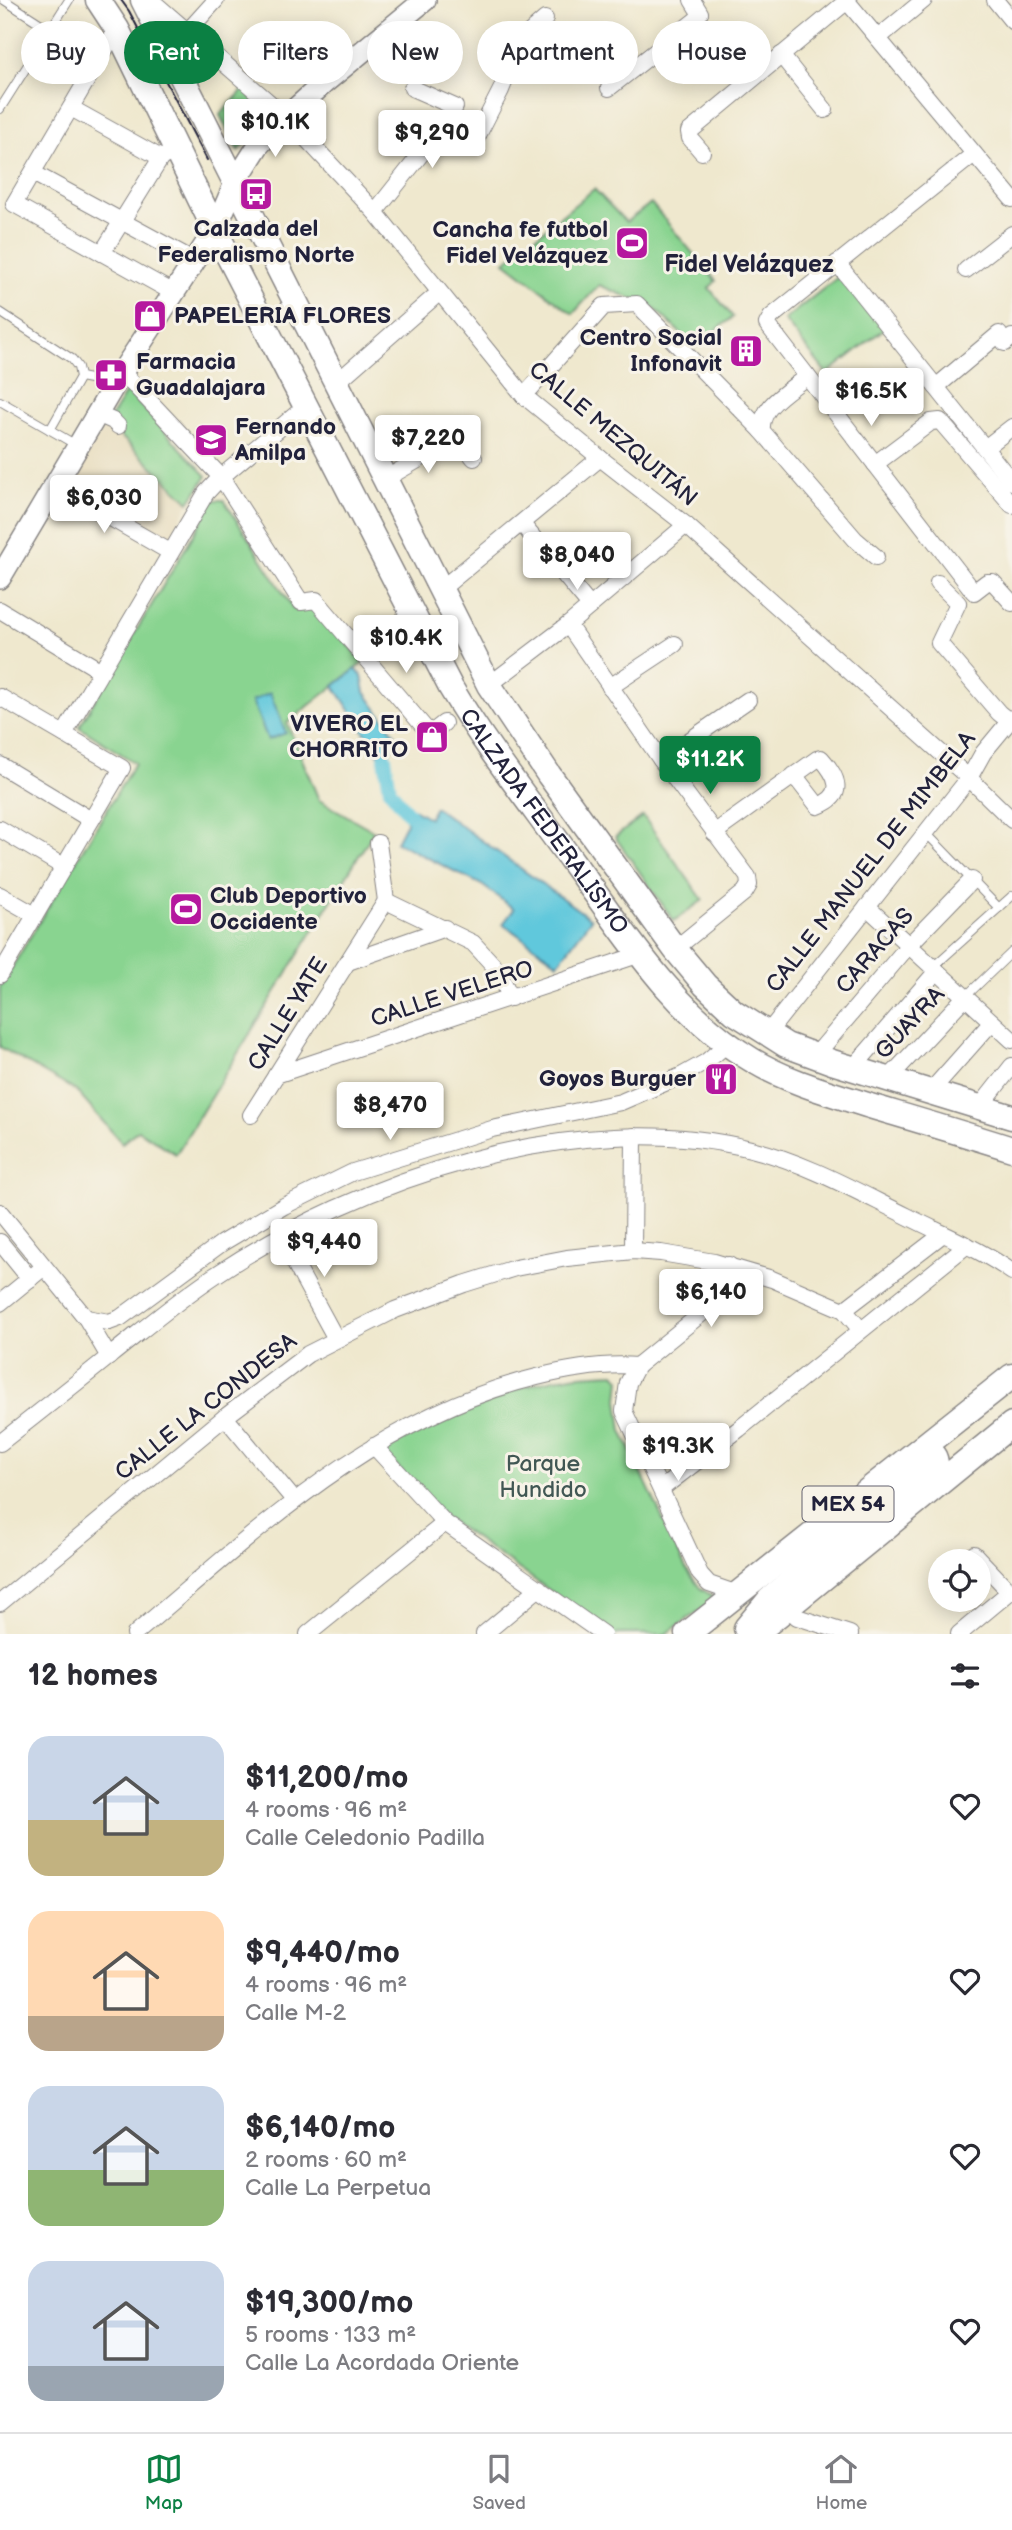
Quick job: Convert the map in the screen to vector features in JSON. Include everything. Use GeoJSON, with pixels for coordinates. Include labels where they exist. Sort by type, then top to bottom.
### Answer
{"type":"FeatureCollection","features":[{"type":"Feature","properties":{"kind":"main road"},"geometry":{"type":"LineString","coordinates":[[98,0],[117,29],[173,157],[215,230]]}},
{"type":"Feature","properties":{"kind":"main road"},"geometry":{"type":"LineString","coordinates":[[144,0],[236,180]]}},
{"type":"Feature","properties":{"kind":"main road"},"geometry":{"type":"LineString","coordinates":[[0,578],[119,378],[215,230],[236,180],[258,146],[286,117],[425,0]]}},
{"type":"Feature","properties":{"kind":"main road"},"geometry":{"type":"LineString","coordinates":[[173,157],[204,187],[212,191],[218,191],[236,180]]}},
{"type":"Feature","properties":{"kind":"main road","name":"CALZADA FEDERALISMO"},"geometry":{"type":"LineString","coordinates":[[236,180],[489,685],[550,775],[675,948],[719,998],[786,1045],[929,1093],[1012,1117]]}},
{"type":"Feature","properties":{"kind":"main road","name":"CALZADA FEDERALISMO"},"geometry":{"type":"LineString","coordinates":[[215,230],[451,688],[486,744],[671,994],[707,1029],[768,1069],[805,1085],[1012,1149]]}},
{"type":"Feature","properties":{"kind":"main road","name":"MEX 54"},"geometry":{"type":"LineString","coordinates":[[687,1634],[735,1593],[1012,1376]]}},
{"type":"Feature","properties":{"kind":"main road","name":"MEX 54"},"geometry":{"type":"LineString","coordinates":[[755,1634],[1012,1424]]}},
{"type":"Feature","properties":{"kind":"main road"},"geometry":{"type":"LineString","coordinates":[[741,1634],[769,1600],[901,1488],[933,1468],[936,1463],[935,1456],[923,1451],[905,1465],[896,1466]]}},
{"type":"Feature","properties":{"kind":"street","name":"CALLE MEZQUITÁN"},"geometry":{"type":"LineString","coordinates":[[151,0],[176,21]]}},
{"type":"Feature","properties":{"kind":"street"},"geometry":{"type":"LineString","coordinates":[[197,21],[216,0]]}},
{"type":"Feature","properties":{"kind":"street"},"geometry":{"type":"LineString","coordinates":[[609,88],[697,19],[700,13],[692,0]]}},
{"type":"Feature","properties":{"kind":"street"},"geometry":{"type":"LineString","coordinates":[[878,38],[924,0]]}},
{"type":"Feature","properties":{"kind":"street"},"geometry":{"type":"LineString","coordinates":[[995,0],[1012,21]]}},
{"type":"Feature","properties":{"kind":"street"},"geometry":{"type":"LineString","coordinates":[[702,152],[690,138],[690,132],[847,1],[1012,199]]}},
{"type":"Feature","properties":{"kind":"street"},"geometry":{"type":"LineString","coordinates":[[444,125],[469,141],[476,139],[522,40],[545,19]]}},
{"type":"Feature","properties":{"kind":"street"},"geometry":{"type":"LineString","coordinates":[[117,29],[14,204],[174,293]]}},
{"type":"Feature","properties":{"kind":"street"},"geometry":{"type":"LineString","coordinates":[[781,55],[825,110]]}},
{"type":"Feature","properties":{"kind":"street","name":"CALLE MEZQUITÁN"},"geometry":{"type":"LineString","coordinates":[[224,63],[286,117],[374,212],[524,396],[686,525],[970,778],[1012,820]]}},
{"type":"Feature","properties":{"kind":"street"},"geometry":{"type":"LineString","coordinates":[[374,212],[444,125],[455,107],[412,88]]}},
{"type":"Feature","properties":{"kind":"street"},"geometry":{"type":"LineString","coordinates":[[71,108],[173,157],[122,222],[102,253]]}},
{"type":"Feature","properties":{"kind":"street"},"geometry":{"type":"LineString","coordinates":[[974,154],[771,317],[767,324],[974,592],[987,582],[993,582],[1012,603]]}},
{"type":"Feature","properties":{"kind":"street"},"geometry":{"type":"LineString","coordinates":[[33,173],[195,261]]}},
{"type":"Feature","properties":{"kind":"street"},"geometry":{"type":"LineString","coordinates":[[966,270],[1012,234]]}},
{"type":"Feature","properties":{"kind":"street"},"geometry":{"type":"LineString","coordinates":[[837,263],[1012,482]]}},
{"type":"Feature","properties":{"kind":"street"},"geometry":{"type":"LineString","coordinates":[[336,383],[433,298]]}},
{"type":"Feature","properties":{"kind":"street"},"geometry":{"type":"LineString","coordinates":[[524,396],[604,306],[637,304],[762,431],[855,538],[876,557]]}},
{"type":"Feature","properties":{"kind":"street"},"geometry":{"type":"LineString","coordinates":[[936,387],[999,334],[1005,343],[1012,337]]}},
{"type":"Feature","properties":{"kind":"street"},"geometry":{"type":"LineString","coordinates":[[762,431],[763,416],[769,408],[807,376]]}},
{"type":"Feature","properties":{"kind":"street"},"geometry":{"type":"LineString","coordinates":[[119,378],[221,477],[301,602],[316,600],[430,733],[444,723]]}},
{"type":"Feature","properties":{"kind":"street"},"geometry":{"type":"LineString","coordinates":[[64,734],[198,504],[221,477],[305,407]]}},
{"type":"Feature","properties":{"kind":"street"},"geometry":{"type":"LineString","coordinates":[[97,414],[118,426]]}},
{"type":"Feature","properties":{"kind":"street"},"geometry":{"type":"LineString","coordinates":[[875,464],[931,422],[940,421],[1012,505]]}},
{"type":"Feature","properties":{"kind":"street"},"geometry":{"type":"LineString","coordinates":[[985,448],[1012,427]]}},
{"type":"Feature","properties":{"kind":"street"},"geometry":{"type":"LineString","coordinates":[[384,479],[452,440],[463,444],[474,458]]}},
{"type":"Feature","properties":{"kind":"street"},"geometry":{"type":"LineString","coordinates":[[440,590],[600,458]]}},
{"type":"Feature","properties":{"kind":"street"},"geometry":{"type":"LineString","coordinates":[[55,486],[170,552]]}},
{"type":"Feature","properties":{"kind":"street"},"geometry":{"type":"LineString","coordinates":[[522,524],[590,606]]}},
{"type":"Feature","properties":{"kind":"street"},"geometry":{"type":"LineString","coordinates":[[489,685],[568,625],[686,525]]}},
{"type":"Feature","properties":{"kind":"street"},"geometry":{"type":"LineString","coordinates":[[938,583],[958,603],[939,643],[999,713],[1011,720]]}},
{"type":"Feature","properties":{"kind":"street"},"geometry":{"type":"LineString","coordinates":[[0,610],[101,671]]}},
{"type":"Feature","properties":{"kind":"street"},"geometry":{"type":"LineString","coordinates":[[372,647],[412,611]]}},
{"type":"Feature","properties":{"kind":"street"},"geometry":{"type":"LineString","coordinates":[[568,625],[661,760],[748,877],[749,884],[745,892],[675,948]]}},
{"type":"Feature","properties":{"kind":"street"},"geometry":{"type":"LineString","coordinates":[[610,687],[675,643]]}},
{"type":"Feature","properties":{"kind":"street"},"geometry":{"type":"LineString","coordinates":[[0,697],[122,768],[2,967]]}},
{"type":"Feature","properties":{"kind":"street"},"geometry":{"type":"LineString","coordinates":[[661,760],[748,700]]}},
{"type":"Feature","properties":{"kind":"street","name":"CALLE MANUEL DE MIMBELA"},"geometry":{"type":"LineString","coordinates":[[767,1034],[970,778],[983,752],[1011,720]]}},
{"type":"Feature","properties":{"kind":"street"},"geometry":{"type":"LineString","coordinates":[[0,765],[91,820]]}},
{"type":"Feature","properties":{"kind":"street"},"geometry":{"type":"LineString","coordinates":[[714,833],[794,775]]}},
{"type":"Feature","properties":{"kind":"street"},"geometry":{"type":"LineString","coordinates":[[0,829],[64,867]]}},
{"type":"Feature","properties":{"kind":"street"},"geometry":{"type":"LineString","coordinates":[[378,843],[386,901],[472,943],[497,969],[511,998]]}},
{"type":"Feature","properties":{"kind":"street","name":"CARACAS"},"geometry":{"type":"LineString","coordinates":[[815,1056],[909,944],[972,880]]}},
{"type":"Feature","properties":{"kind":"street"},"geometry":{"type":"LineString","coordinates":[[0,895],[35,915]]}},
{"type":"Feature","properties":{"kind":"street","name":"CALLE YATE"},"geometry":{"type":"LineString","coordinates":[[251,1115],[386,901]]}},
{"type":"Feature","properties":{"kind":"street"},"geometry":{"type":"LineString","coordinates":[[867,907],[1012,1040]]}},
{"type":"Feature","properties":{"kind":"street"},"geometry":{"type":"LineString","coordinates":[[348,962],[445,928]]}},
{"type":"Feature","properties":{"kind":"street","name":"CALLE VELERO"},"geometry":{"type":"LineString","coordinates":[[276,1075],[641,954]]}},
{"type":"Feature","properties":{"kind":"street"},"geometry":{"type":"LineString","coordinates":[[853,1068],[935,969]]}},
{"type":"Feature","properties":{"kind":"street","name":"GUAYRA"},"geometry":{"type":"LineString","coordinates":[[888,1079],[965,997]]}},
{"type":"Feature","properties":{"kind":"street"},"geometry":{"type":"LineString","coordinates":[[929,1093],[992,1022]]}},
{"type":"Feature","properties":{"kind":"street"},"geometry":{"type":"LineString","coordinates":[[86,1318],[108,1322],[120,1318],[222,1243],[284,1206],[353,1172],[492,1129],[621,1102],[657,1088],[706,1062],[727,1044]]}},
{"type":"Feature","properties":{"kind":"street"},"geometry":{"type":"LineString","coordinates":[[979,1108],[1012,1066]]}},
{"type":"Feature","properties":{"kind":"street"},"geometry":{"type":"LineString","coordinates":[[564,1141],[555,1130],[565,1114]]}},
{"type":"Feature","properties":{"kind":"street"},"geometry":{"type":"LineString","coordinates":[[537,1120],[550,1132],[540,1145]]}},
{"type":"Feature","properties":{"kind":"street"},"geometry":{"type":"LineString","coordinates":[[633,1251],[634,1136]]}},
{"type":"Feature","properties":{"kind":"street"},"geometry":{"type":"LineString","coordinates":[[0,1443],[177,1302],[215,1275],[280,1236],[346,1203],[394,1185],[494,1153],[540,1145],[634,1136],[693,1139],[750,1149],[789,1160],[827,1176],[967,1245],[1012,1272]]}},
{"type":"Feature","properties":{"kind":"street"},"geometry":{"type":"LineString","coordinates":[[0,1212],[86,1318],[109,1357]]}},
{"type":"Feature","properties":{"kind":"street"},"geometry":{"type":"LineString","coordinates":[[844,1310],[943,1234]]}},
{"type":"Feature","properties":{"kind":"street"},"geometry":{"type":"LineString","coordinates":[[280,1236],[336,1339]]}},
{"type":"Feature","properties":{"kind":"street"},"geometry":{"type":"LineString","coordinates":[[0,1242],[30,1279]]}},
{"type":"Feature","properties":{"kind":"street"},"geometry":{"type":"LineString","coordinates":[[661,1489],[740,1429],[967,1245]]}},
{"type":"Feature","properties":{"kind":"street","name":"CALLE LA CONDESA"},"geometry":{"type":"LineString","coordinates":[[0,1603],[225,1417],[290,1367],[336,1339],[395,1310],[515,1268],[567,1258],[633,1251],[729,1265],[772,1279],[844,1310],[860,1330]]}},
{"type":"Feature","properties":{"kind":"street"},"geometry":{"type":"LineString","coordinates":[[729,1265],[731,1279],[718,1301],[637,1366],[628,1383],[624,1411],[704,1580],[735,1593]]}},
{"type":"Feature","properties":{"kind":"street"},"geometry":{"type":"LineString","coordinates":[[0,1303],[44,1267]]}},
{"type":"Feature","properties":{"kind":"street"},"geometry":{"type":"LineString","coordinates":[[135,1634],[294,1500],[374,1446],[419,1420],[475,1396],[557,1372],[604,1366],[637,1366]]}},
{"type":"Feature","properties":{"kind":"street"},"geometry":{"type":"LineString","coordinates":[[225,1417],[294,1500]]}},
{"type":"Feature","properties":{"kind":"street"},"geometry":{"type":"LineString","coordinates":[[374,1446],[444,1523],[603,1634]]}},
{"type":"Feature","properties":{"kind":"street"},"geometry":{"type":"LineString","coordinates":[[308,1634],[444,1523]]}},
{"type":"Feature","properties":{"kind":"street"},"geometry":{"type":"LineString","coordinates":[[959,1634],[1011,1591],[991,1571]]}},
{"type":"Feature","properties":{"kind":"street"},"geometry":{"type":"LineString","coordinates":[[484,1634],[539,1588]]}},
{"type":"Feature","properties":{"kind":"street"},"geometry":{"type":"LineString","coordinates":[[788,1607],[797,1617],[850,1634]]}},
{"type":"Feature","properties":{"kind":"lane"},"geometry":{"type":"LineString","coordinates":[[4,0],[37,21]]}},
{"type":"Feature","properties":{"kind":"lane"},"geometry":{"type":"LineString","coordinates":[[55,21],[69,0]]}},
{"type":"Feature","properties":{"kind":"lane"},"geometry":{"type":"LineString","coordinates":[[0,109],[21,75]]}},
{"type":"Feature","properties":{"kind":"lane"},"geometry":{"type":"LineString","coordinates":[[0,312],[72,359],[78,367],[80,377],[50,430]]}},
{"type":"Feature","properties":{"kind":"lane"},"geometry":{"type":"LineString","coordinates":[[80,377],[119,378]]}},
{"type":"Feature","properties":{"kind":"lane"},"geometry":{"type":"LineString","coordinates":[[0,401],[78,446]]}},
{"type":"Feature","properties":{"kind":"lane"},"geometry":{"type":"LineString","coordinates":[[926,833],[999,908]]}},
{"type":"Feature","properties":{"kind":"lane"},"geometry":{"type":"LineString","coordinates":[[935,969],[1012,896]]}},
{"type":"Feature","properties":{"kind":"lane"},"geometry":{"type":"LineString","coordinates":[[965,997],[1012,952]]}},
{"type":"Feature","properties":{"kind":"shaded area"},"geometry":{"type":"Polygon","coordinates":[[[107,423],[189,502],[169,540],[71,482],[107,423]]]}},
{"type":"Feature","properties":{"kind":"green space"},"geometry":{"type":"Polygon","coordinates":[[[247,86],[276,112],[238,151],[220,115],[247,86]]]}},
{"type":"Feature","properties":{"kind":"green space"},"geometry":{"type":"Polygon","coordinates":[[[594,189],[626,222],[651,203],[716,281],[709,288],[733,317],[695,347],[654,308],[599,285],[573,314],[505,262],[594,189]]]}},
{"type":"Feature","properties":{"kind":"green space"},"geometry":{"type":"Polygon","coordinates":[[[847,270],[890,324],[827,374],[784,320],[847,270]]]}},
{"type":"Feature","properties":{"kind":"green space"},"geometry":{"type":"Polygon","coordinates":[[[127,391],[207,476],[189,502],[107,423],[127,391]]]}},
{"type":"Feature","properties":{"kind":"green space","name":"Club Deportivo Occidente"},"geometry":{"type":"Polygon","coordinates":[[[214,500],[224,500],[294,610],[316,608],[364,662],[287,723],[319,800],[374,831],[176,1154],[138,1130],[122,1143],[76,1091],[0,1047],[0,987],[135,763],[79,727],[214,500]]]}},
{"type":"Feature","properties":{"kind":"green space"},"geometry":{"type":"Polygon","coordinates":[[[643,816],[703,900],[674,921],[615,837],[643,816]]]}},
{"type":"Feature","properties":{"kind":"green space","name":"Parque Hundido"},"geometry":{"type":"Polygon","coordinates":[[[615,1373],[620,1379],[618,1399],[622,1431],[685,1567],[700,1588],[714,1597],[712,1602],[666,1634],[612,1634],[443,1516],[387,1456],[384,1444],[476,1404],[523,1387],[572,1376],[615,1373]]]}},
{"type":"Feature","properties":{"kind":"water"},"geometry":{"type":"Polygon","coordinates":[[[356,669],[362,676],[365,692],[397,737],[387,756],[382,759],[334,686],[356,669]]]}},
{"type":"Feature","properties":{"kind":"water"},"geometry":{"type":"Polygon","coordinates":[[[270,693],[286,733],[268,740],[252,701],[270,693]]]}},
{"type":"Feature","properties":{"kind":"water"},"geometry":{"type":"Polygon","coordinates":[[[435,807],[591,919],[558,963],[503,924],[514,909],[482,885],[396,842],[413,809],[429,818],[435,807]]]}},
{"type":"Feature","properties":{"kind":"waterway"},"geometry":{"type":"LineString","coordinates":[[385,758],[390,790],[410,815]]}},
{"type":"Feature","properties":{"kind":"tram line"},"geometry":{"type":"LineString","coordinates":[[121,0],[207,160]]}},
{"type":"Feature","properties":{"kind":"place","name":"Calzada del Federalismo Norte"},"geometry":{"type":"Point","coordinates":[256,194]}},
{"type":"Feature","properties":{"kind":"place","name":"Cancha fe futbol Fidel Velázquez"},"geometry":{"type":"Point","coordinates":[632,243]}},
{"type":"Feature","properties":{"kind":"place","name":"PAPELERIA FLORES"},"geometry":{"type":"Point","coordinates":[150,316]}},
{"type":"Feature","properties":{"kind":"place","name":"Centro Social Infonavit"},"geometry":{"type":"Point","coordinates":[746,351]}},
{"type":"Feature","properties":{"kind":"place","name":"Farmacia Guadalajara"},"geometry":{"type":"Point","coordinates":[111,375]}},
{"type":"Feature","properties":{"kind":"place","name":"Fernando Amilpa"},"geometry":{"type":"Point","coordinates":[211,440]}},
{"type":"Feature","properties":{"kind":"place","name":"VIVERO EL CHORRITO"},"geometry":{"type":"Point","coordinates":[432,737]}},
{"type":"Feature","properties":{"kind":"place","name":"Club Deportivo Occidente"},"geometry":{"type":"Point","coordinates":[186,909]}},
{"type":"Feature","properties":{"kind":"place","name":"Goyos Burguer"},"geometry":{"type":"Point","coordinates":[721,1079]}},
{"type":"Feature","properties":{"kind":"district","name":"Fidel Velázquez"},"geometry":{"type":"Point","coordinates":[749,264]}}]}
